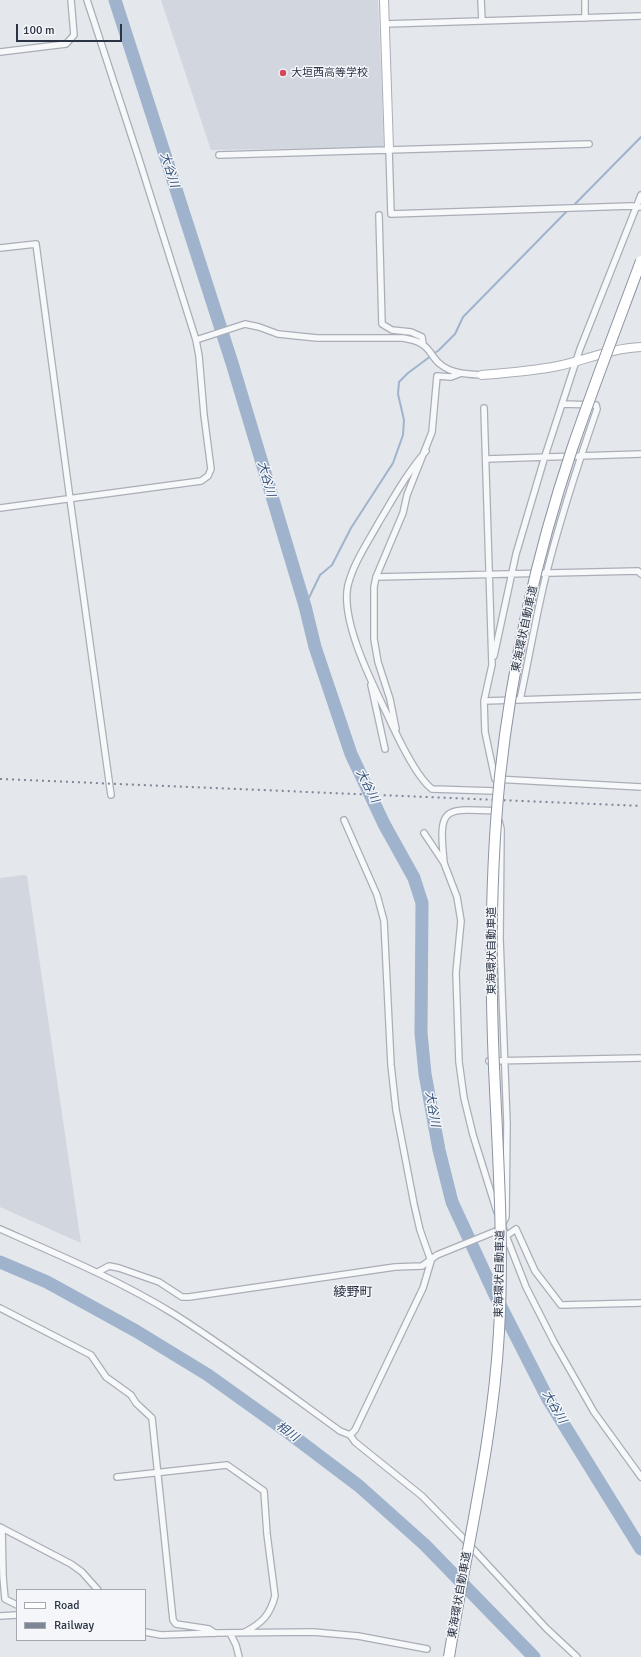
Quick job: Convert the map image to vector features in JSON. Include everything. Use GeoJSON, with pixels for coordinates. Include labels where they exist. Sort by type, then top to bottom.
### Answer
{"type":"FeatureCollection","features":[{"type":"Feature","properties":{"kind":"highway","name":"東海環状自動車道"},"geometry":{"type":"LineString","coordinates":[[449,1657],[487,1442],[494,1390],[499,1333],[501,1267],[500,1205],[494,1066],[491,915],[500,776],[507,724],[516,668],[528,611],[554,506],[572,449],[641,261]]}},
{"type":"Feature","properties":{"kind":"street"},"geometry":{"type":"LineString","coordinates":[[0,52],[66,44],[74,35],[70,0]]}},
{"type":"Feature","properties":{"kind":"street"},"geometry":{"type":"LineString","coordinates":[[0,508],[201,481],[208,476],[211,469],[196,340],[138,156],[86,0]]}},
{"type":"Feature","properties":{"kind":"street"},"geometry":{"type":"LineString","coordinates":[[384,0],[391,214],[639,206]]}},
{"type":"Feature","properties":{"kind":"street"},"geometry":{"type":"LineString","coordinates":[[481,0],[482,21]]}},
{"type":"Feature","properties":{"kind":"street"},"geometry":{"type":"LineString","coordinates":[[585,0],[585,18]]}},
{"type":"Feature","properties":{"kind":"street"},"geometry":{"type":"LineString","coordinates":[[385,24],[641,16]]}},
{"type":"Feature","properties":{"kind":"street"},"geometry":{"type":"LineString","coordinates":[[219,155],[588,144]]}},
{"type":"Feature","properties":{"kind":"street"},"geometry":{"type":"LineString","coordinates":[[98,1272],[109,1266],[119,1268],[159,1282],[182,1297],[395,1267],[422,1266],[431,1261],[437,1255],[503,1227],[506,1217],[507,1123],[500,939],[501,829],[496,811],[495,779],[485,732],[484,701],[511,575],[545,456],[580,349],[639,206],[641,195]]}},
{"type":"Feature","properties":{"kind":"street"},"geometry":{"type":"LineString","coordinates":[[379,215],[382,324],[392,330],[411,332],[422,337],[423,344]]}},
{"type":"Feature","properties":{"kind":"street"},"geometry":{"type":"LineString","coordinates":[[0,248],[36,244],[111,795]]}},
{"type":"Feature","properties":{"kind":"street"},"geometry":{"type":"LineString","coordinates":[[196,340],[203,339],[245,324],[278,334],[317,338],[402,338],[423,344],[430,351],[438,364],[458,374],[482,376],[523,372],[576,362],[612,350],[641,347]]}},
{"type":"Feature","properties":{"kind":"street"},"geometry":{"type":"LineString","coordinates":[[398,737],[390,699],[378,662],[374,639],[374,587],[376,577],[403,513],[407,495],[426,451],[432,432],[438,376],[451,377],[458,374]]}},
{"type":"Feature","properties":{"kind":"street"},"geometry":{"type":"LineString","coordinates":[[520,700],[531,642],[547,574],[597,409],[596,405],[562,404]]}},
{"type":"Feature","properties":{"kind":"street"},"geometry":{"type":"LineString","coordinates":[[484,408],[492,665]]}},
{"type":"Feature","properties":{"kind":"street"},"geometry":{"type":"LineString","coordinates":[[426,451],[406,475],[356,564],[348,586],[348,610],[360,656],[369,677],[398,737],[424,784],[432,790],[495,791]]}},
{"type":"Feature","properties":{"kind":"street"},"geometry":{"type":"LineString","coordinates":[[486,459],[641,454]]}},
{"type":"Feature","properties":{"kind":"street"},"geometry":{"type":"LineString","coordinates":[[376,577],[489,576],[638,571],[641,574]]}},
{"type":"Feature","properties":{"kind":"street"},"geometry":{"type":"LineString","coordinates":[[369,677],[385,749]]}},
{"type":"Feature","properties":{"kind":"street"},"geometry":{"type":"LineString","coordinates":[[484,701],[641,696]]}},
{"type":"Feature","properties":{"kind":"street"},"geometry":{"type":"LineString","coordinates":[[495,779],[641,787]]}},
{"type":"Feature","properties":{"kind":"street"},"geometry":{"type":"LineString","coordinates":[[444,863],[441,830],[444,819],[449,812],[461,810],[496,811]]}},
{"type":"Feature","properties":{"kind":"street"},"geometry":{"type":"LineString","coordinates":[[344,820],[377,895],[384,921],[391,1065],[396,1110],[420,1230],[431,1261],[423,1288],[355,1430],[350,1435]]}},
{"type":"Feature","properties":{"kind":"street"},"geometry":{"type":"LineString","coordinates":[[424,833],[444,863],[457,897],[461,921],[456,973],[459,1062],[464,1098],[473,1135],[490,1191],[526,1287],[554,1342],[594,1412],[641,1476]]}},
{"type":"Feature","properties":{"kind":"street"},"geometry":{"type":"LineString","coordinates":[[488,1061],[641,1058]]}},
{"type":"Feature","properties":{"kind":"street"},"geometry":{"type":"LineString","coordinates":[[0,1229],[98,1272],[174,1314],[253,1368],[340,1431],[350,1435],[355,1442],[422,1496],[462,1536],[546,1628],[577,1657]]}},
{"type":"Feature","properties":{"kind":"street"},"geometry":{"type":"LineString","coordinates":[[506,1236],[516,1230],[535,1271],[561,1305],[641,1303]]}},
{"type":"Feature","properties":{"kind":"street"},"geometry":{"type":"LineString","coordinates":[[0,1308],[91,1355],[106,1377],[131,1395],[136,1404],[152,1418],[173,1620],[176,1624],[209,1629],[215,1633]]}},
{"type":"Feature","properties":{"kind":"street"},"geometry":{"type":"LineString","coordinates":[[116,1477],[227,1465],[264,1491],[267,1534],[276,1596],[273,1605],[260,1623],[245,1632]]}},
{"type":"Feature","properties":{"kind":"street"},"geometry":{"type":"LineString","coordinates":[[16,1604],[5,1598],[1,1576],[1,1528],[71,1564],[82,1572],[97,1589]]}},
{"type":"Feature","properties":{"kind":"street"},"geometry":{"type":"LineString","coordinates":[[0,1616],[16,1615]]}},
{"type":"Feature","properties":{"kind":"street"},"geometry":{"type":"LineString","coordinates":[[146,1632],[161,1635],[215,1633],[230,1634],[245,1632],[313,1632],[358,1636],[427,1649]]}},
{"type":"Feature","properties":{"kind":"street"},"geometry":{"type":"LineString","coordinates":[[230,1634],[236,1645],[239,1657]]}},
{"type":"Feature","properties":{"kind":"shaded area","name":"大垣西高等学校"},"geometry":{"type":"Polygon","coordinates":[[[161,0],[378,0],[384,147],[211,150],[161,0]]]}},
{"type":"Feature","properties":{"kind":"shaded area"},"geometry":{"type":"Polygon","coordinates":[[[24,875],[27,876],[81,1243],[0,1207],[0,878],[24,875]]]}},
{"type":"Feature","properties":{"kind":"waterway","name":"大谷川"},"geometry":{"type":"LineString","coordinates":[[115,0],[232,363],[305,606],[315,647],[351,754],[384,824],[414,878],[422,903],[421,1033],[425,1074],[439,1150],[452,1202],[495,1295],[548,1399],[641,1549]]}},
{"type":"Feature","properties":{"kind":"waterway"},"geometry":{"type":"LineString","coordinates":[[573,206],[641,137]]}},
{"type":"Feature","properties":{"kind":"waterway"},"geometry":{"type":"LineString","coordinates":[[305,606],[320,575],[332,565],[351,528],[393,463],[403,435],[404,420],[398,394],[399,382],[408,373],[439,350],[455,334],[463,317],[569,209]]}},
{"type":"Feature","properties":{"kind":"waterway","name":"相川"},"geometry":{"type":"LineString","coordinates":[[0,1262],[47,1282],[136,1331],[208,1375],[289,1433],[359,1486],[425,1545],[534,1657]]}},
{"type":"Feature","properties":{"kind":"railway"},"geometry":{"type":"LineString","coordinates":[[0,779],[641,806]]}},
{"type":"Feature","properties":{"kind":"place","name":"大垣西高等学校"},"geometry":{"type":"Point","coordinates":[283,73]}},
{"type":"Feature","properties":{"kind":"district","name":"綾野町"},"geometry":{"type":"Point","coordinates":[353,1293]}}]}
